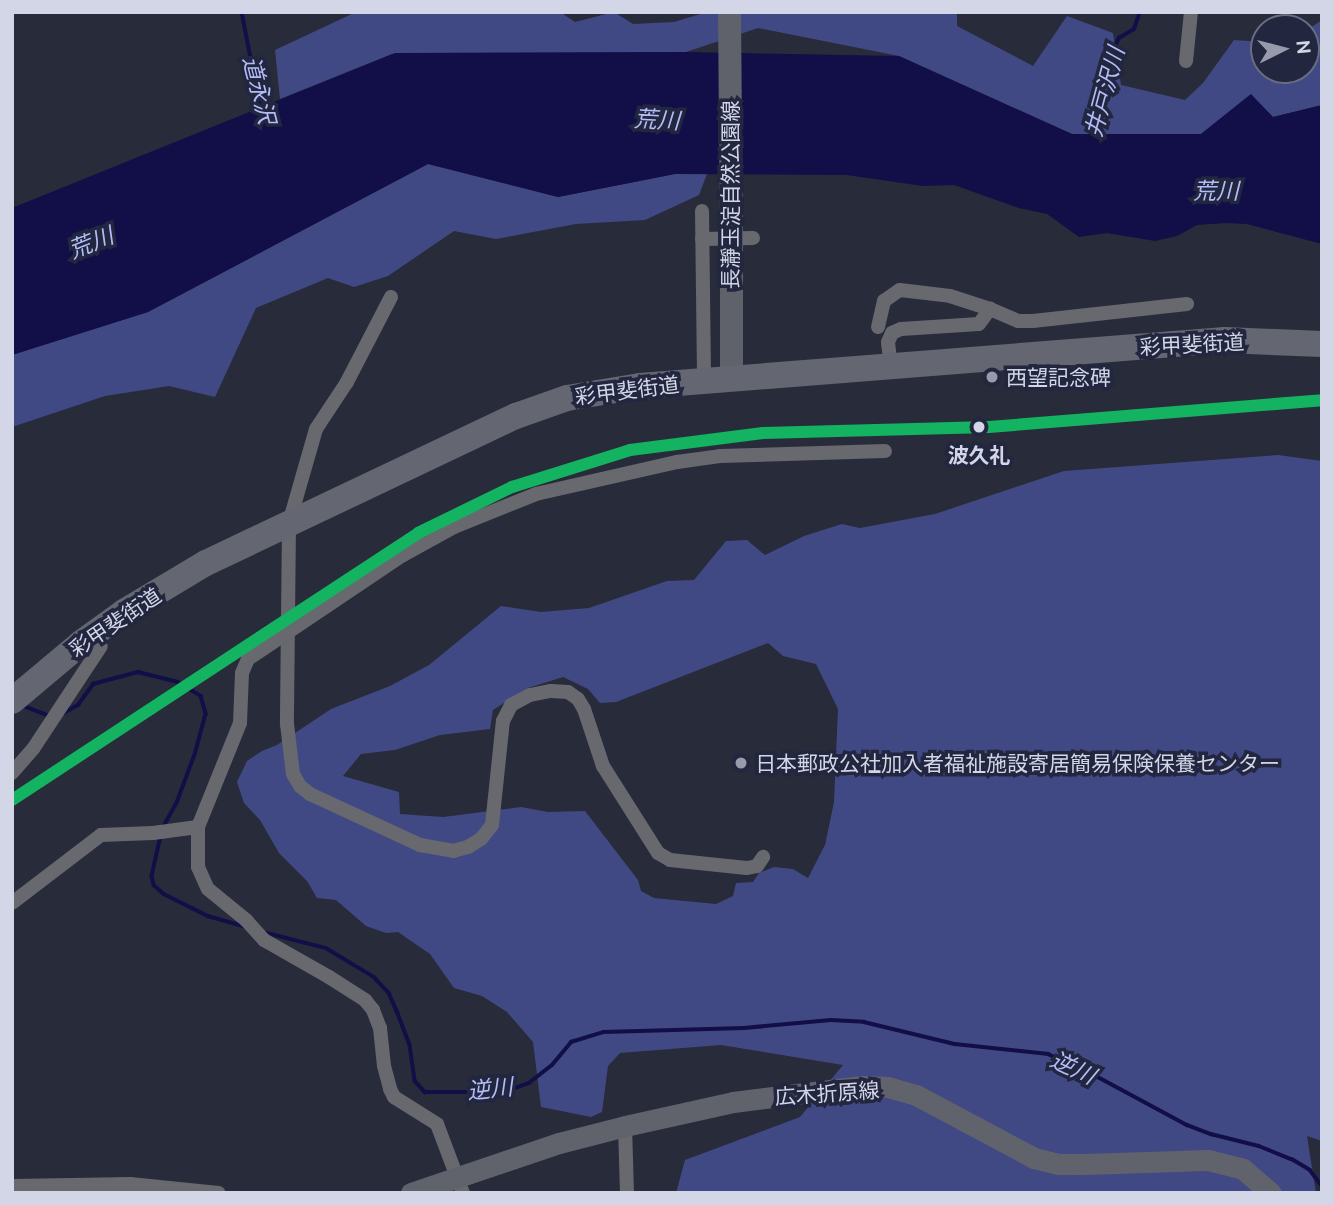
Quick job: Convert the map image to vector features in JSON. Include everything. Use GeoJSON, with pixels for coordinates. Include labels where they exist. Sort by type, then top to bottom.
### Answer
{"type":"FeatureCollection","features":[{"type":"Feature","properties":{"kind":"highway","name":"彩甲斐街道"},"geometry":{"type":"LineString","coordinates":[[12,701],[63,656],[124,612],[206,563],[545,404],[592,392],[704,381],[1225,340],[1322,344]]}},
{"type":"Feature","properties":{"kind":"main road","name":"長瀞玉淀自然公園線"},"geometry":{"type":"LineString","coordinates":[[729,12],[731,379]]}},
{"type":"Feature","properties":{"kind":"main road","name":"広木折原線"},"geometry":{"type":"LineString","coordinates":[[411,1193],[460,1185],[559,1143],[625,1126],[733,1102],[826,1090],[888,1087],[937,1105],[1034,1158],[1058,1164],[1208,1160],[1243,1169],[1271,1193]]}},
{"type":"Feature","properties":{"kind":"street"},"geometry":{"type":"LineString","coordinates":[[1186,61],[1191,12]]}},
{"type":"Feature","properties":{"kind":"street"},"geometry":{"type":"LineString","coordinates":[[702,211],[704,381]]}},
{"type":"Feature","properties":{"kind":"street"},"geometry":{"type":"LineString","coordinates":[[702,239],[753,239]]}},
{"type":"Feature","properties":{"kind":"street"},"geometry":{"type":"LineString","coordinates":[[878,327],[884,301],[900,290],[950,296],[1018,321],[1186,304]]}},
{"type":"Feature","properties":{"kind":"street"},"geometry":{"type":"LineString","coordinates":[[391,297],[347,382],[316,429],[289,523],[289,755],[292,774],[310,794],[420,845],[453,850],[468,847],[481,839],[492,825],[503,721],[511,705],[530,695],[551,691],[568,692],[578,699],[584,709],[603,766],[658,853],[670,860],[747,868],[757,866],[763,857]]}},
{"type":"Feature","properties":{"kind":"street"},"geometry":{"type":"LineString","coordinates":[[891,367],[888,342],[892,333],[979,324],[990,309]]}},
{"type":"Feature","properties":{"kind":"street"},"geometry":{"type":"LineString","coordinates":[[460,1185],[438,1124],[394,1097],[384,1066],[380,1028],[373,1010],[365,1000],[264,940],[246,920],[208,889],[198,867],[198,827],[240,723],[244,665],[289,631],[434,538],[481,514],[536,494],[656,466],[720,456],[885,451]]}},
{"type":"Feature","properties":{"kind":"street"},"geometry":{"type":"LineString","coordinates":[[12,773],[33,749],[101,646]]}},
{"type":"Feature","properties":{"kind":"street"},"geometry":{"type":"LineString","coordinates":[[12,903],[101,835],[153,833],[198,827]]}},
{"type":"Feature","properties":{"kind":"street"},"geometry":{"type":"LineString","coordinates":[[625,1126],[627,1193]]}},
{"type":"Feature","properties":{"kind":"street"},"geometry":{"type":"LineString","coordinates":[[12,1186],[130,1184],[219,1193]]}},
{"type":"Feature","properties":{"kind":"shaded area"},"geometry":{"type":"Polygon","coordinates":[[[356,12],[560,12],[575,22],[614,12],[633,24],[674,22],[707,12],[957,12],[957,26],[1033,66],[1067,16],[1113,33],[1121,85],[1185,100],[1203,83],[1234,40],[1250,41],[1250,84],[1320,84],[1322,20],[1322,105],[1273,117],[1250,95],[1201,134],[1072,134],[899,56],[758,28],[686,52],[392,54],[280,99],[275,50],[356,12]]]}},
{"type":"Feature","properties":{"kind":"shaded area"},"geometry":{"type":"Polygon","coordinates":[[[428,164],[558,197],[675,174],[707,174],[699,195],[645,220],[576,224],[496,239],[454,231],[388,276],[354,287],[328,278],[256,308],[215,397],[169,386],[105,396],[12,427],[12,355],[148,312],[428,164]]]}},
{"type":"Feature","properties":{"kind":"shaded area"},"geometry":{"type":"Polygon","coordinates":[[[1278,455],[1322,461],[1322,1141],[1307,1136],[1316,1193],[676,1193],[685,1160],[800,1117],[843,1065],[721,1045],[620,1053],[608,1066],[602,1112],[591,1117],[541,1107],[533,1042],[507,1012],[482,996],[454,988],[430,954],[398,932],[386,933],[366,926],[336,900],[317,898],[307,881],[279,853],[260,820],[244,803],[237,782],[247,761],[277,745],[331,709],[390,686],[429,665],[501,606],[541,612],[589,608],[667,581],[694,580],[726,541],[747,540],[765,555],[804,536],[842,524],[860,528],[935,514],[1064,471],[1278,455]],[[768,643],[616,702],[600,703],[588,689],[563,677],[528,688],[493,710],[490,729],[440,735],[395,750],[361,754],[343,776],[399,792],[400,814],[443,817],[521,807],[548,812],[585,811],[638,880],[641,891],[654,898],[716,904],[733,896],[736,883],[753,882],[759,873],[774,867],[793,869],[808,878],[825,845],[834,802],[838,709],[816,664],[783,656],[768,643]]]}},
{"type":"Feature","properties":{"kind":"water","name":"荒川"},"geometry":{"type":"Polygon","coordinates":[[[686,52],[899,56],[1072,134],[1201,134],[1251,94],[1273,117],[1322,105],[1322,244],[1247,224],[1226,223],[1197,225],[1177,236],[1155,241],[1107,233],[1079,237],[1047,214],[1019,208],[954,185],[923,186],[847,175],[675,174],[558,197],[428,164],[148,312],[12,355],[12,208],[395,53],[686,52]]]}},
{"type":"Feature","properties":{"kind":"waterway","name":"道永沢"},"geometry":{"type":"LineString","coordinates":[[242,12],[261,110]]}},
{"type":"Feature","properties":{"kind":"waterway","name":"井戸沢川"},"geometry":{"type":"LineString","coordinates":[[1092,136],[1110,57],[1119,38],[1134,29],[1140,12]]}},
{"type":"Feature","properties":{"kind":"waterway","name":"逆川"},"geometry":{"type":"LineString","coordinates":[[60,715],[78,705],[93,684],[138,672],[178,682],[201,696],[206,714],[196,752],[177,803],[163,828]]}},
{"type":"Feature","properties":{"kind":"waterway","name":"逆川"},"geometry":{"type":"LineString","coordinates":[[21,705],[49,716]]}},
{"type":"Feature","properties":{"kind":"waterway","name":"逆川"},"geometry":{"type":"LineString","coordinates":[[161,836],[152,876],[154,885],[164,894],[208,916],[246,927]]}},
{"type":"Feature","properties":{"kind":"waterway","name":"逆川"},"geometry":{"type":"LineString","coordinates":[[263,932],[326,948],[374,977],[389,993],[397,1011],[410,1045],[415,1081],[425,1092],[504,1092],[529,1083],[552,1065],[571,1042],[604,1032],[744,1028],[831,1020],[864,1022],[955,1044],[1048,1054],[1085,1070],[1187,1125],[1259,1146],[1292,1159],[1310,1170],[1322,1186]]}},
{"type":"Feature","properties":{"kind":"transit line"},"geometry":{"type":"LineString","coordinates":[[12,800],[418,533],[512,487],[630,450],[763,433],[989,427],[1322,400]]}},
{"type":"Feature","properties":{"kind":"place","name":"西望記念碑"},"geometry":{"type":"Point","coordinates":[992,377]}},
{"type":"Feature","properties":{"kind":"place","name":"波久礼"},"geometry":{"type":"Point","coordinates":[979,427]}},
{"type":"Feature","properties":{"kind":"place","name":"日本郵政公社加入者福祉施設寄居簡易保険保養センター"},"geometry":{"type":"Point","coordinates":[741,763]}}]}
